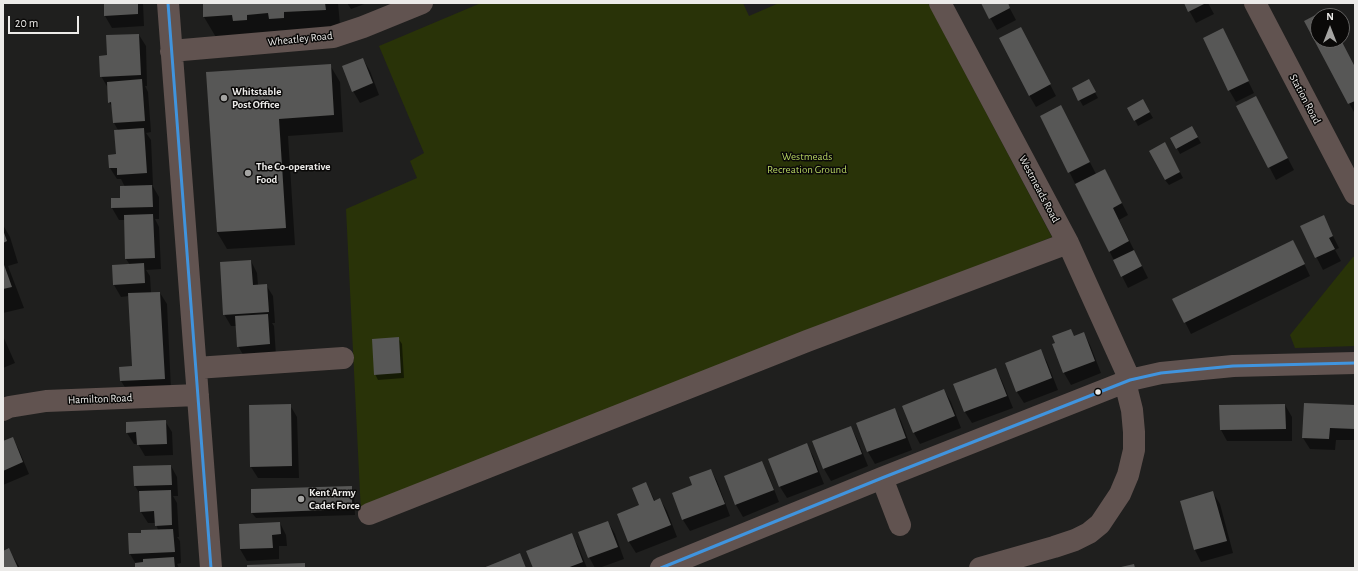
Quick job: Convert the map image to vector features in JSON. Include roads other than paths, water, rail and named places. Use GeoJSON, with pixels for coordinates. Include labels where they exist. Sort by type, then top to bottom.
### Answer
{"type":"FeatureCollection","features":[{"type":"Feature","properties":{"kind":"street"},"geometry":{"type":"LineString","coordinates":[[168,3],[211,568]]}},
{"type":"Feature","properties":{"kind":"street","name":"Wheatley Road"},"geometry":{"type":"LineString","coordinates":[[171,51],[332,37],[363,27],[422,3]]}},
{"type":"Feature","properties":{"kind":"street","name":"Westmeads Road"},"geometry":{"type":"LineString","coordinates":[[940,3],[1068,243],[1127,381],[1134,432],[1134,450],[1128,474],[1120,494],[1100,524],[1089,533],[1074,540],[980,568]]}},
{"type":"Feature","properties":{"kind":"street","name":"Station Road"},"geometry":{"type":"LineString","coordinates":[[1255,3],[1355,194]]}},
{"type":"Feature","properties":{"kind":"street"},"geometry":{"type":"LineString","coordinates":[[369,514],[807,341],[1068,243]]}},
{"type":"Feature","properties":{"kind":"street"},"geometry":{"type":"LineString","coordinates":[[196,368],[343,358]]}},
{"type":"Feature","properties":{"kind":"street"},"geometry":{"type":"LineString","coordinates":[[661,568],[882,478],[1127,381],[1161,373],[1233,366],[1355,363]]}},
{"type":"Feature","properties":{"kind":"street","name":"Hamilton Road"},"geometry":{"type":"LineString","coordinates":[[3,410],[9,407],[46,401],[198,395]]}},
{"type":"Feature","properties":{"kind":"street"},"geometry":{"type":"LineString","coordinates":[[882,478],[900,525]]}},
{"type":"Feature","properties":{"kind":"place","name":"Whitstable Post Office"},"geometry":{"type":"Point","coordinates":[224,98]}},
{"type":"Feature","properties":{"kind":"place","name":"The Co-operative Food"},"geometry":{"type":"Point","coordinates":[248,173]}},
{"type":"Feature","properties":{"kind":"place","name":"Kent Army Cadet Force"},"geometry":{"type":"Point","coordinates":[301,499]}},
{"type":"Feature","properties":{"kind":"park label","name":"Westmeads Recreation Ground"},"geometry":{"type":"Point","coordinates":[807,163]}}]}
